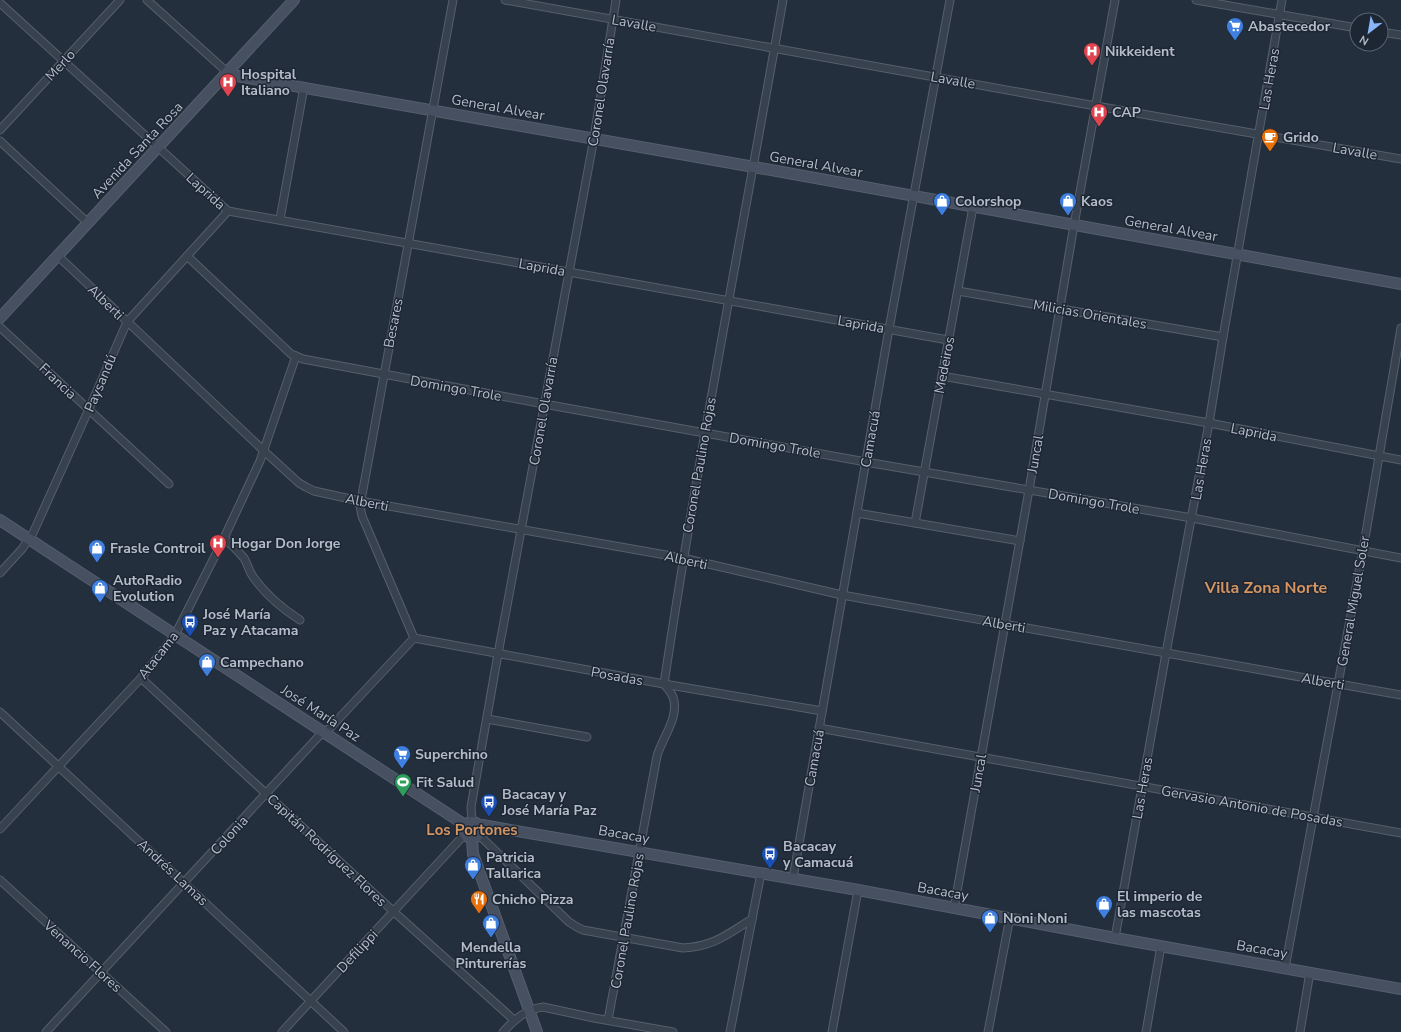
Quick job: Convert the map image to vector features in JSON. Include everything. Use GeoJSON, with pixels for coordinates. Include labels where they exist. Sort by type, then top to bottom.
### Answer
{"type":"FeatureCollection","features":[{"type":"Feature","properties":{"kind":"street","name":"Merlo"},"geometry":{"type":"LineString","coordinates":[[0,130],[120,0]]}},
{"type":"Feature","properties":{"kind":"street"},"geometry":{"type":"LineString","coordinates":[[147,0],[227,72]]}},
{"type":"Feature","properties":{"kind":"street","name":"Avenida Santa Rosa"},"geometry":{"type":"LineString","coordinates":[[0,318],[294,0]]}},
{"type":"Feature","properties":{"kind":"street","name":"Besares"},"geometry":{"type":"LineString","coordinates":[[414,638],[362,516],[360,501],[453,0]]}},
{"type":"Feature","properties":{"kind":"street","name":"Lavalle"},"geometry":{"type":"LineString","coordinates":[[505,0],[1401,159]]}},
{"type":"Feature","properties":{"kind":"street","name":"Coronel Olavarría"},"geometry":{"type":"LineString","coordinates":[[472,830],[471,807],[594,138],[616,0]]}},
{"type":"Feature","properties":{"kind":"street","name":"Coronel Paulino Rojas"},"geometry":{"type":"LineString","coordinates":[[608,1020],[657,756],[674,712],[673,696],[664,684],[683,558],[783,0]]}},
{"type":"Feature","properties":{"kind":"street","name":"Camacuá"},"geometry":{"type":"LineString","coordinates":[[793,878],[889,329],[950,0]]}},
{"type":"Feature","properties":{"kind":"street","name":"Juncal"},"geometry":{"type":"LineString","coordinates":[[954,908],[1115,0]]}},
{"type":"Feature","properties":{"kind":"street"},"geometry":{"type":"LineString","coordinates":[[1196,0],[1349,27]]}},
{"type":"Feature","properties":{"kind":"street","name":"Las Heras"},"geometry":{"type":"LineString","coordinates":[[1115,938],[1209,423],[1282,0]]}},
{"type":"Feature","properties":{"kind":"street","name":"Laprida"},"geometry":{"type":"LineString","coordinates":[[0,3],[228,211],[948,340]]}},
{"type":"Feature","properties":{"kind":"street"},"geometry":{"type":"LineString","coordinates":[[1389,34],[1401,36]]}},
{"type":"Feature","properties":{"kind":"street","name":"General Alvear"},"geometry":{"type":"LineString","coordinates":[[227,72],[237,76],[433,109],[1401,284]]}},
{"type":"Feature","properties":{"kind":"street"},"geometry":{"type":"LineString","coordinates":[[280,220],[304,87]]}},
{"type":"Feature","properties":{"kind":"street"},"geometry":{"type":"LineString","coordinates":[[0,140],[88,223]]}},
{"type":"Feature","properties":{"kind":"street","name":"Medeiros"},"geometry":{"type":"LineString","coordinates":[[915,523],[973,207]]}},
{"type":"Feature","properties":{"kind":"street","name":"Paysandú"},"geometry":{"type":"LineString","coordinates":[[0,573],[29,540],[127,322],[228,211]]}},
{"type":"Feature","properties":{"kind":"street","name":"Alberti"},"geometry":{"type":"LineString","coordinates":[[57,255],[264,451],[299,483],[314,491],[360,501],[683,558],[842,594],[1401,695]]}},
{"type":"Feature","properties":{"kind":"street","name":"Domingo Trole"},"geometry":{"type":"LineString","coordinates":[[187,256],[291,354],[303,359],[866,462],[1192,518],[1401,558]]}},
{"type":"Feature","properties":{"kind":"street","name":"Milicias Orientales"},"geometry":{"type":"LineString","coordinates":[[958,291],[1223,337]]}},
{"type":"Feature","properties":{"kind":"street","name":"Francia"},"geometry":{"type":"LineString","coordinates":[[0,327],[169,484]]}},
{"type":"Feature","properties":{"kind":"street","name":"General Miguel Soler"},"geometry":{"type":"LineString","coordinates":[[1285,968],[1363,550],[1401,328]]}},
{"type":"Feature","properties":{"kind":"street","name":"Atacama"},"geometry":{"type":"LineString","coordinates":[[0,829],[141,678],[175,634],[224,538],[264,451],[296,356]]}},
{"type":"Feature","properties":{"kind":"street","name":"Laprida"},"geometry":{"type":"LineString","coordinates":[[942,376],[1209,423],[1401,460]]}},
{"type":"Feature","properties":{"kind":"street"},"geometry":{"type":"LineString","coordinates":[[857,513],[1020,541]]}},
{"type":"Feature","properties":{"kind":"street","name":"José María Paz"},"geometry":{"type":"LineString","coordinates":[[0,520],[324,731],[472,830]]}},
{"type":"Feature","properties":{"kind":"street"},"geometry":{"type":"LineString","coordinates":[[224,538],[245,560],[250,572],[258,583],[282,608],[300,620]]}},
{"type":"Feature","properties":{"kind":"street","name":"Posadas"},"geometry":{"type":"LineString","coordinates":[[414,638],[664,684],[822,711]]}},
{"type":"Feature","properties":{"kind":"street","name":"Colonia"},"geometry":{"type":"LineString","coordinates":[[46,1032],[324,731],[330,728],[414,638]]}},
{"type":"Feature","properties":{"kind":"street","name":"Capitán Rodríguez Flores"},"geometry":{"type":"LineString","coordinates":[[141,678],[393,911],[514,1020]]}},
{"type":"Feature","properties":{"kind":"street","name":"Andrés Lamas"},"geometry":{"type":"LineString","coordinates":[[0,712],[344,1032]]}},
{"type":"Feature","properties":{"kind":"street"},"geometry":{"type":"LineString","coordinates":[[487,719],[587,738]]}},
{"type":"Feature","properties":{"kind":"street","name":"Gervasio Antonio de Posadas"},"geometry":{"type":"LineString","coordinates":[[819,728],[1401,833]]}},
{"type":"Feature","properties":{"kind":"street","name":"Bacacay"},"geometry":{"type":"LineString","coordinates":[[472,830],[482,825],[523,831],[1010,917],[1115,938],[1401,989]]}},
{"type":"Feature","properties":{"kind":"street"},"geometry":{"type":"LineString","coordinates":[[472,830],[577,927],[583,930],[684,948],[695,948],[716,941],[752,919]]}},
{"type":"Feature","properties":{"kind":"street"},"geometry":{"type":"LineString","coordinates":[[472,830],[473,854],[537,1032]]}},
{"type":"Feature","properties":{"kind":"street","name":"Defilippi"},"geometry":{"type":"LineString","coordinates":[[282,1032],[393,911],[472,830]]}},
{"type":"Feature","properties":{"kind":"street"},"geometry":{"type":"LineString","coordinates":[[730,1032],[761,873]]}},
{"type":"Feature","properties":{"kind":"street","name":"Venancio Flores"},"geometry":{"type":"LineString","coordinates":[[0,880],[166,1032]]}},
{"type":"Feature","properties":{"kind":"street"},"geometry":{"type":"LineString","coordinates":[[832,1032],[858,890]]}},
{"type":"Feature","properties":{"kind":"street"},"geometry":{"type":"LineString","coordinates":[[988,1032],[1010,917]]}},
{"type":"Feature","properties":{"kind":"street"},"geometry":{"type":"LineString","coordinates":[[1146,1032],[1161,946]]}},
{"type":"Feature","properties":{"kind":"street"},"geometry":{"type":"LineString","coordinates":[[1300,1032],[1310,972]]}},
{"type":"Feature","properties":{"kind":"street"},"geometry":{"type":"LineString","coordinates":[[503,1032],[514,1020],[538,1007],[673,1032]]}},
{"type":"Feature","properties":{"kind":"place","name":"Abastecedor"},"geometry":{"type":"Point","coordinates":[1235,41]}},
{"type":"Feature","properties":{"kind":"place","name":"Nikkeident"},"geometry":{"type":"Point","coordinates":[1092,66]}},
{"type":"Feature","properties":{"kind":"place","name":"Hospital Italiano"},"geometry":{"type":"Point","coordinates":[228,97]}},
{"type":"Feature","properties":{"kind":"place","name":"CAP"},"geometry":{"type":"Point","coordinates":[1099,127]}},
{"type":"Feature","properties":{"kind":"place","name":"Grido"},"geometry":{"type":"Point","coordinates":[1270,152]}},
{"type":"Feature","properties":{"kind":"place","name":"Colorshop"},"geometry":{"type":"Point","coordinates":[942,216]}},
{"type":"Feature","properties":{"kind":"place","name":"Kaos"},"geometry":{"type":"Point","coordinates":[1068,216]}},
{"type":"Feature","properties":{"kind":"place","name":"Hogar Don Jorge"},"geometry":{"type":"Point","coordinates":[218,558]}},
{"type":"Feature","properties":{"kind":"place","name":"Frasle Controil"},"geometry":{"type":"Point","coordinates":[97,563]}},
{"type":"Feature","properties":{"kind":"place","name":"AutoRadio Evolution"},"geometry":{"type":"Point","coordinates":[100,603]}},
{"type":"Feature","properties":{"kind":"place","name":"José María Paz y Atacama"},"geometry":{"type":"Point","coordinates":[190,637]}},
{"type":"Feature","properties":{"kind":"place","name":"Campechano"},"geometry":{"type":"Point","coordinates":[207,677]}},
{"type":"Feature","properties":{"kind":"place","name":"Superchino"},"geometry":{"type":"Point","coordinates":[402,769]}},
{"type":"Feature","properties":{"kind":"place","name":"Fit Salud"},"geometry":{"type":"Point","coordinates":[403,797]}},
{"type":"Feature","properties":{"kind":"place","name":"Bacacay y José María Paz"},"geometry":{"type":"Point","coordinates":[489,817]}},
{"type":"Feature","properties":{"kind":"place","name":"Bacacay y Camacuá"},"geometry":{"type":"Point","coordinates":[770,869]}},
{"type":"Feature","properties":{"kind":"place","name":"Patricia Tallarica"},"geometry":{"type":"Point","coordinates":[473,880]}},
{"type":"Feature","properties":{"kind":"place","name":"Chicho Pizza"},"geometry":{"type":"Point","coordinates":[479,914]}},
{"type":"Feature","properties":{"kind":"place","name":"El imperio de las mascotas"},"geometry":{"type":"Point","coordinates":[1104,919]}},
{"type":"Feature","properties":{"kind":"place","name":"Noni Noni"},"geometry":{"type":"Point","coordinates":[990,933]}},
{"type":"Feature","properties":{"kind":"place","name":"Mendella Pinturerías"},"geometry":{"type":"Point","coordinates":[491,938]}},
{"type":"Feature","properties":{"kind":"district","name":"Villa Zona Norte"},"geometry":{"type":"Point","coordinates":[1266,587]}},
{"type":"Feature","properties":{"kind":"district","name":"Los Portones"},"geometry":{"type":"Point","coordinates":[472,830]}}]}
